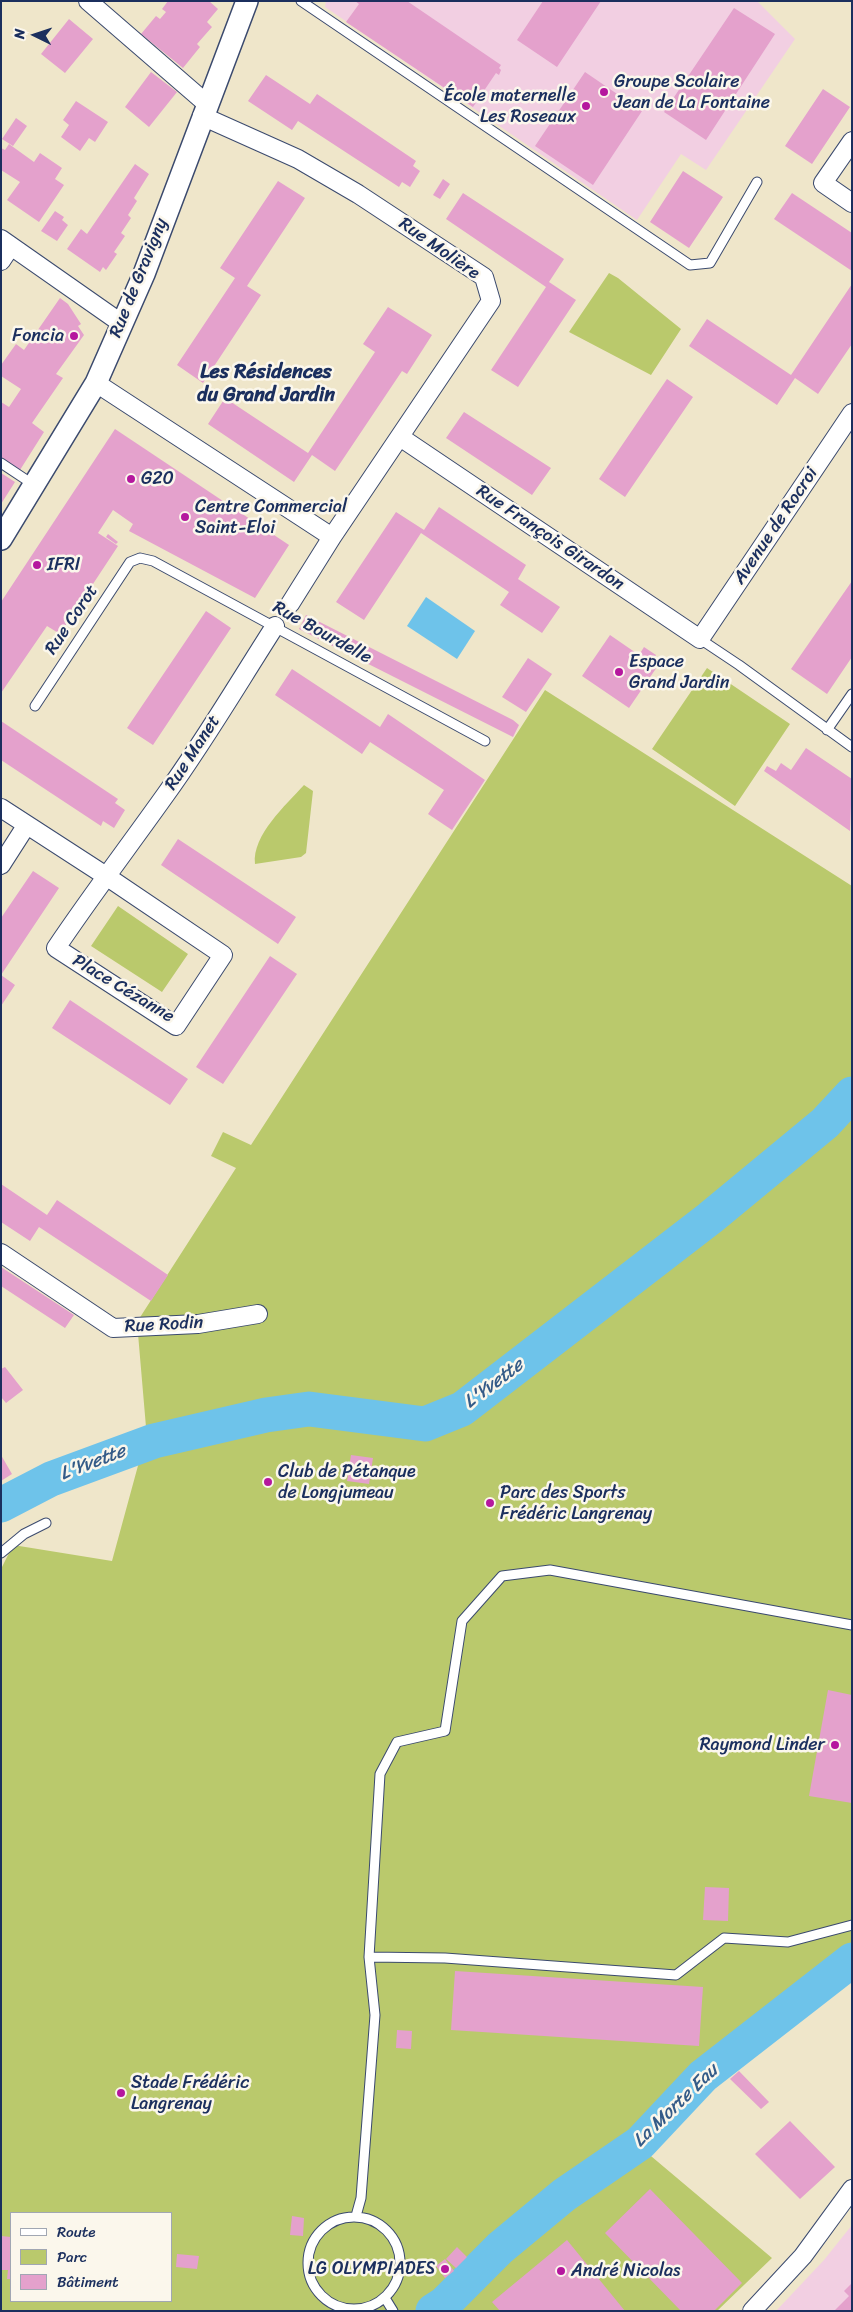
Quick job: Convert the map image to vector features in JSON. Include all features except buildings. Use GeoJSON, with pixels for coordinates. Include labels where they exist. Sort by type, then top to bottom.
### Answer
{"type":"FeatureCollection","features":[{"type":"Feature","properties":{"kind":"street"},"geometry":{"type":"LineString","coordinates":[[88,1],[205,110]]}},
{"type":"Feature","properties":{"kind":"street","name":"Rue de Gravigny"},"geometry":{"type":"LineString","coordinates":[[1,539],[96,384],[144,274],[247,1]]}},
{"type":"Feature","properties":{"kind":"street","name":"Rue Molière"},"geometry":{"type":"LineString","coordinates":[[205,110],[298,159],[358,194],[484,277],[492,301],[332,538]]}},
{"type":"Feature","properties":{"kind":"street"},"geometry":{"type":"LineString","coordinates":[[852,141],[823,183],[852,203]]}},
{"type":"Feature","properties":{"kind":"street"},"geometry":{"type":"LineString","coordinates":[[1,261],[6,242],[121,323]]}},
{"type":"Feature","properties":{"kind":"street"},"geometry":{"type":"LineString","coordinates":[[96,384],[332,538],[290,604]]}},
{"type":"Feature","properties":{"kind":"street","name":"Avenue de Rocroi"},"geometry":{"type":"LineString","coordinates":[[700,639],[852,413]]}},
{"type":"Feature","properties":{"kind":"street","name":"Rue François Girardon"},"geometry":{"type":"LineString","coordinates":[[400,437],[700,639]]}},
{"type":"Feature","properties":{"kind":"street","name":"Rue Manet"},"geometry":{"type":"LineString","coordinates":[[106,876],[167,793],[275,626]]}},
{"type":"Feature","properties":{"kind":"street"},"geometry":{"type":"LineString","coordinates":[[1,808],[26,826],[106,876]]}},
{"type":"Feature","properties":{"kind":"street"},"geometry":{"type":"LineString","coordinates":[[1,865],[26,826]]}},
{"type":"Feature","properties":{"kind":"street","name":"Place Cézanne"},"geometry":{"type":"LineString","coordinates":[[106,876],[222,955],[176,1026],[56,948],[106,876]]}},
{"type":"Feature","properties":{"kind":"street","name":"Rue Rodin"},"geometry":{"type":"LineString","coordinates":[[1,1253],[113,1328],[198,1324],[258,1314]]}},
{"type":"Feature","properties":{"kind":"street"},"geometry":{"type":"LineString","coordinates":[[752,2311],[802,2256],[852,2188]]}},
{"type":"Feature","properties":{"kind":"lane"},"geometry":{"type":"LineString","coordinates":[[301,1],[690,265],[710,263],[757,182]]}},
{"type":"Feature","properties":{"kind":"lane"},"geometry":{"type":"LineString","coordinates":[[1,463],[34,485]]}},
{"type":"Feature","properties":{"kind":"lane","name":"Rue Bourdelle"},"geometry":{"type":"LineString","coordinates":[[140,558],[153,561],[485,741]]}},
{"type":"Feature","properties":{"kind":"lane","name":"Rue Corot"},"geometry":{"type":"LineString","coordinates":[[34,706],[130,562],[140,558]]}},
{"type":"Feature","properties":{"kind":"lane"},"geometry":{"type":"LineString","coordinates":[[700,639],[739,664],[827,730],[852,746]]}},
{"type":"Feature","properties":{"kind":"lane"},"geometry":{"type":"LineString","coordinates":[[827,730],[852,694]]}},
{"type":"Feature","properties":{"kind":"lane"},"geometry":{"type":"LineString","coordinates":[[1,1553],[24,1534],[46,1523]]}},
{"type":"Feature","properties":{"kind":"lane"},"geometry":{"type":"LineString","coordinates":[[356,2216],[361,2198],[375,2015],[369,1957],[380,1774],[397,1742],[445,1731],[462,1621],[502,1576],[550,1570],[852,1624]]}},
{"type":"Feature","properties":{"kind":"lane"},"geometry":{"type":"LineString","coordinates":[[369,1957],[445,1958],[676,1975],[724,1938],[788,1942],[852,1925]]}},
{"type":"Feature","properties":{"kind":"lane"},"geometry":{"type":"LineString","coordinates":[[356,2216],[371,2219],[385,2228],[395,2240],[400,2255],[400,2271],[395,2286],[385,2298],[372,2306],[358,2309],[327,2306],[311,2278],[308,2264],[310,2249],[317,2236],[328,2225],[341,2218],[356,2216]]}},
{"type":"Feature","properties":{"kind":"lane"},"geometry":{"type":"LineString","coordinates":[[385,2298],[393,2311]]}},
{"type":"Feature","properties":{"kind":"shaded area","name":"Groupe Scolaire Jean de La Fontaine"},"geometry":{"type":"Polygon","coordinates":[[[326,1],[757,1],[795,39],[706,170],[681,154],[637,220],[325,7],[326,1]]]}},
{"type":"Feature","properties":{"kind":"shaded area"},"geometry":{"type":"Polygon","coordinates":[[[852,2225],[852,2311],[776,2311],[824,2260],[852,2225]]]}},
{"type":"Feature","properties":{"kind":"green space"},"geometry":{"type":"Polygon","coordinates":[[[609,273],[618,278],[681,329],[651,375],[569,332],[609,273]]]}},
{"type":"Feature","properties":{"kind":"green space"},"geometry":{"type":"Polygon","coordinates":[[[707,668],[790,724],[735,806],[652,749],[707,668]]]}},
{"type":"Feature","properties":{"kind":"green space","name":"Parc des Sports Frédéric Langrenay"},"geometry":{"type":"Polygon","coordinates":[[[545,690],[852,886],[852,1971],[704,2085],[645,2151],[772,2258],[717,2311],[1,2311],[1,1569],[13,1545],[112,1561],[139,1462],[146,1427],[137,1322],[236,1168],[211,1156],[223,1132],[251,1145],[545,690]]]}},
{"type":"Feature","properties":{"kind":"green space"},"geometry":{"type":"Polygon","coordinates":[[[304,785],[313,791],[306,853],[301,857],[255,864],[259,842],[264,832],[304,785]]]}},
{"type":"Feature","properties":{"kind":"green space"},"geometry":{"type":"Polygon","coordinates":[[[118,906],[188,954],[162,992],[91,946],[118,906]]]}},
{"type":"Feature","properties":{"kind":"water"},"geometry":{"type":"Polygon","coordinates":[[[426,597],[475,631],[457,659],[407,626],[426,597]]]}},
{"type":"Feature","properties":{"kind":"waterway","name":"L'Yvette"},"geometry":{"type":"LineString","coordinates":[[1,1505],[51,1479],[154,1441],[266,1415],[309,1409],[425,1424],[462,1409],[710,1218],[825,1123],[852,1094]]}},
{"type":"Feature","properties":{"kind":"waterway","name":"La Morte Eau"},"geometry":{"type":"LineString","coordinates":[[433,2311],[444,2304],[500,2248],[564,2195],[640,2143],[703,2076],[852,1960]]}},
{"type":"Feature","properties":{"kind":"place","name":"Groupe Scolaire Jean de La Fontaine"},"geometry":{"type":"Point","coordinates":[604,92]}},
{"type":"Feature","properties":{"kind":"place","name":"École maternelle Les Roseaux"},"geometry":{"type":"Point","coordinates":[586,106]}},
{"type":"Feature","properties":{"kind":"place","name":"Foncia"},"geometry":{"type":"Point","coordinates":[74,336]}},
{"type":"Feature","properties":{"kind":"place","name":"G20"},"geometry":{"type":"Point","coordinates":[131,479]}},
{"type":"Feature","properties":{"kind":"place","name":"Centre Commercial Saint-Eloi"},"geometry":{"type":"Point","coordinates":[185,517]}},
{"type":"Feature","properties":{"kind":"place","name":"IFRI"},"geometry":{"type":"Point","coordinates":[37,565]}},
{"type":"Feature","properties":{"kind":"place","name":"Espace Grand Jardin"},"geometry":{"type":"Point","coordinates":[619,672]}},
{"type":"Feature","properties":{"kind":"place","name":"Club de Pétanque de Longjumeau"},"geometry":{"type":"Point","coordinates":[268,1482]}},
{"type":"Feature","properties":{"kind":"place","name":"Parc des Sports Frédéric Langrenay"},"geometry":{"type":"Point","coordinates":[490,1503]}},
{"type":"Feature","properties":{"kind":"place","name":"Raymond Linder"},"geometry":{"type":"Point","coordinates":[835,1745]}},
{"type":"Feature","properties":{"kind":"place","name":"Stade Frédéric Langrenay"},"geometry":{"type":"Point","coordinates":[121,2093]}},
{"type":"Feature","properties":{"kind":"place","name":"LG OLYMPIADES"},"geometry":{"type":"Point","coordinates":[445,2269]}},
{"type":"Feature","properties":{"kind":"place","name":"André Nicolas"},"geometry":{"type":"Point","coordinates":[561,2271]}},
{"type":"Feature","properties":{"kind":"district","name":"Les Résidences du Grand Jardin"},"geometry":{"type":"Point","coordinates":[266,384]}}]}
